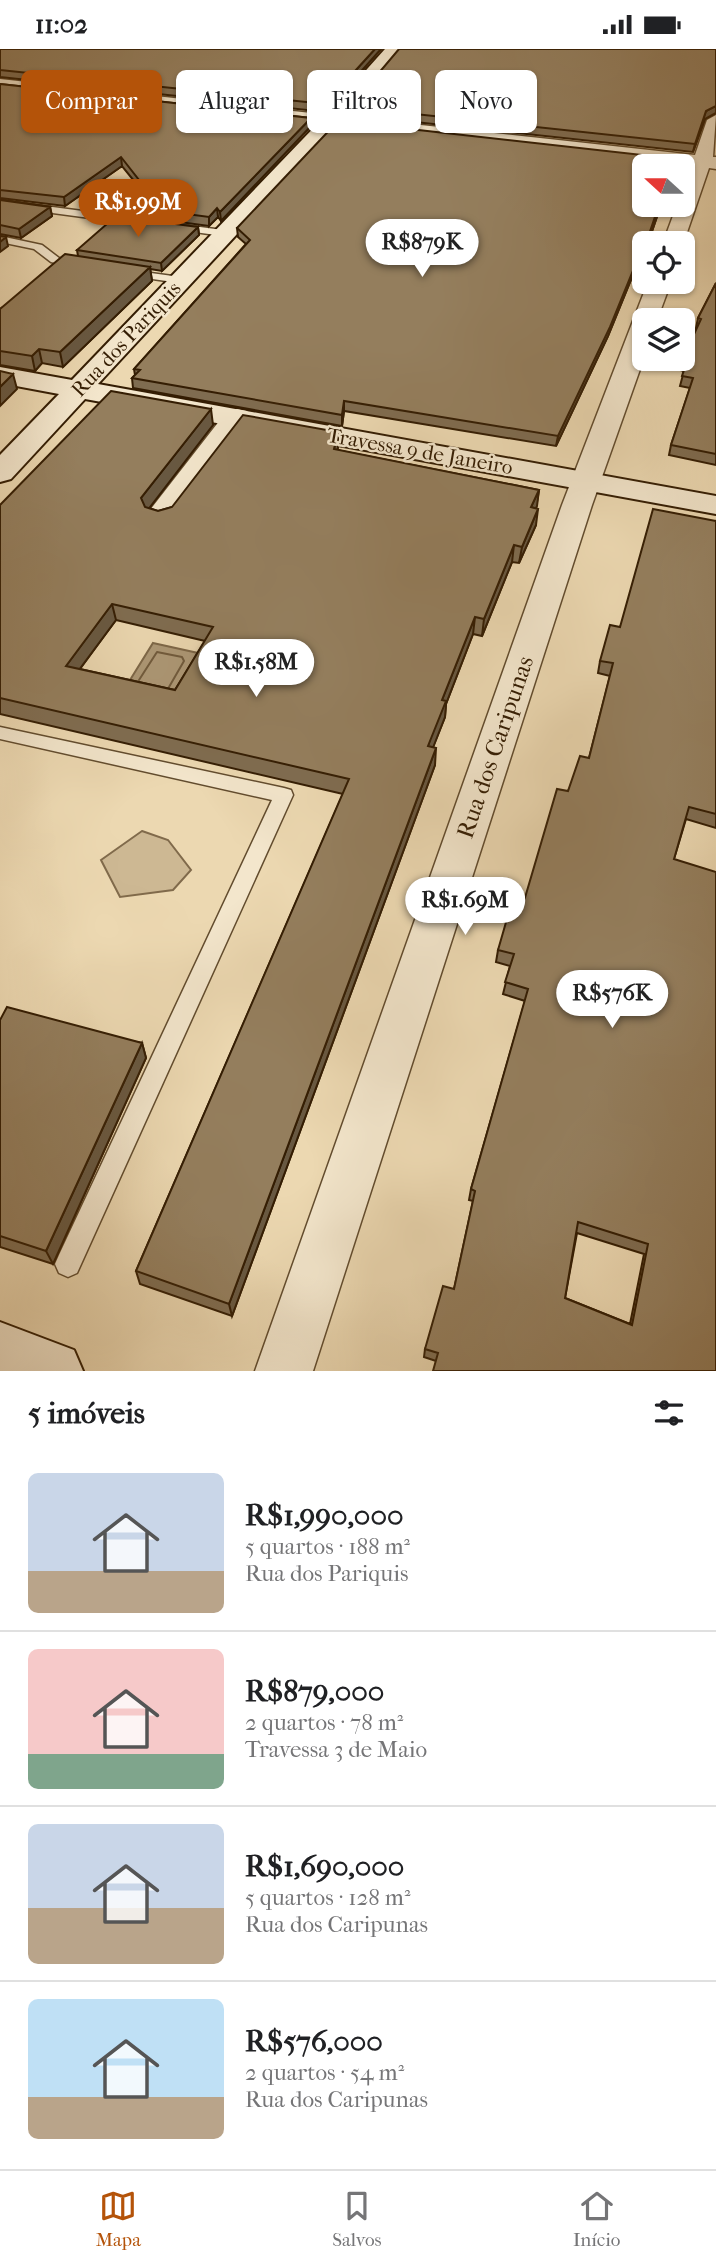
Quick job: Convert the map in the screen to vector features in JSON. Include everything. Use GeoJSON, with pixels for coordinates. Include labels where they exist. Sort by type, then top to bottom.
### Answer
{"type":"FeatureCollection","features":[{"type":"Feature","properties":{"kind":"street","name":"Rua dos Pariquis"},"geometry":{"type":"LineString","coordinates":[[376,70],[394,49]]}},
{"type":"Feature","properties":{"kind":"street"},"geometry":{"type":"LineString","coordinates":[[0,84],[307,116]]}},
{"type":"Feature","properties":{"kind":"street"},"geometry":{"type":"LineString","coordinates":[[679,231],[710,163],[716,120]]}},
{"type":"Feature","properties":{"kind":"street"},"geometry":{"type":"LineString","coordinates":[[421,129],[710,163]]}},
{"type":"Feature","properties":{"kind":"street","name":"Rua dos Pariquis"},"geometry":{"type":"LineString","coordinates":[[0,473],[222,233],[319,133]]}},
{"type":"Feature","properties":{"kind":"street","name":"Rua dos Caripunas"},"geometry":{"type":"LineString","coordinates":[[284,1371],[586,481],[632,357]]}},
{"type":"Feature","properties":{"kind":"street","name":"Travessa 9 de Janeiro"},"geometry":{"type":"LineString","coordinates":[[0,375],[716,505]]}},
{"type":"Feature","properties":{"kind":"street"},"geometry":{"type":"LineString","coordinates":[[160,516],[237,417]]}},
{"type":"Feature","properties":{"kind":"street"},"geometry":{"type":"LineString","coordinates":[[0,1352],[53,1371]]}},
{"type":"Feature","properties":{"kind":"lane"},"geometry":{"type":"LineString","coordinates":[[0,203],[145,223]]}},
{"type":"Feature","properties":{"kind":"lane"},"geometry":{"type":"LineString","coordinates":[[159,225],[222,233]]}},
{"type":"Feature","properties":{"kind":"lane"},"geometry":{"type":"LineString","coordinates":[[0,239],[51,253],[55,260],[90,267]]}},
{"type":"Feature","properties":{"kind":"lane"},"geometry":{"type":"LineString","coordinates":[[114,271],[180,280]]}},
{"type":"Feature","properties":{"kind":"lane"},"geometry":{"type":"LineString","coordinates":[[0,733],[284,795],[68,1264]]}},
{"type":"Feature","properties":{"kind":"shaded area"},"geometry":{"type":"Polygon","coordinates":[[[142,831],[168,840],[191,870],[173,890],[120,897],[101,860],[142,831]]]}},
{"type":"Feature","properties":{"kind":"water"},"geometry":{"type":"Polygon","coordinates":[[[153,643],[198,653],[171,698],[125,688],[153,643]]]}},
{"type":"Feature","properties":{"kind":"building"},"geometry":{"type":"Polygon","coordinates":[[[0,49],[375,49],[356,70],[307,70],[307,102],[293,101],[293,70],[176,70],[176,88],[162,87],[162,70],[21,70],[21,72],[0,70],[0,49]]]}},
{"type":"Feature","properties":{"kind":"building"},"geometry":{"type":"Polygon","coordinates":[[[399,49],[716,49],[716,106],[706,111],[695,144],[537,127],[537,70],[435,70],[435,116],[421,115],[421,70],[381,70],[399,49]]]}},
{"type":"Feature","properties":{"kind":"building"},"geometry":{"type":"Polygon","coordinates":[[[0,84],[21,86],[21,133],[162,133],[162,102],[176,103],[176,133],[293,133],[293,116],[307,118],[307,122],[220,212],[217,208],[209,217],[127,206],[146,189],[121,157],[64,197],[0,190],[0,84]]]}},
{"type":"Feature","properties":{"kind":"building"},"geometry":{"type":"Polygon","coordinates":[[[421,130],[633,154],[632,217],[655,217],[650,231],[632,231],[632,273],[610,327],[558,436],[344,401],[342,415],[132,378],[140,370],[134,369],[250,240],[237,228],[327,133],[421,133],[421,130]]]}},
{"type":"Feature","properties":{"kind":"building"},"geometry":{"type":"Polygon","coordinates":[[[0,200],[50,207],[19,229],[0,225],[0,200]]]}},
{"type":"Feature","properties":{"kind":"building"},"geometry":{"type":"Polygon","coordinates":[[[116,216],[198,227],[161,263],[77,250],[116,216]]]}},
{"type":"Feature","properties":{"kind":"building"},"geometry":{"type":"Polygon","coordinates":[[[65,254],[150,267],[60,352],[39,349],[32,356],[0,351],[0,309],[65,254]]]}},
{"type":"Feature","properties":{"kind":"building"},"geometry":{"type":"Polygon","coordinates":[[[716,283],[716,454],[671,445],[693,378],[682,376],[684,371],[695,371],[695,332],[701,319],[698,318],[716,283]]]}},
{"type":"Feature","properties":{"kind":"building"},"geometry":{"type":"Polygon","coordinates":[[[0,371],[13,374],[0,387],[0,371]]]}},
{"type":"Feature","properties":{"kind":"building"},"geometry":{"type":"Polygon","coordinates":[[[111,391],[211,409],[141,498],[145,507],[158,511],[172,507],[243,415],[338,432],[334,449],[539,490],[531,507],[538,509],[522,547],[514,545],[484,619],[475,617],[442,700],[446,701],[428,746],[436,748],[229,1304],[136,1271],[349,779],[0,698],[0,505],[111,391]],[[112,604],[66,666],[175,690],[213,627],[112,604]]]}},
{"type":"Feature","properties":{"kind":"building"},"geometry":{"type":"Polygon","coordinates":[[[653,509],[716,521],[716,814],[689,807],[674,859],[716,872],[716,1371],[433,1371],[438,1353],[425,1349],[443,1286],[454,1289],[475,1191],[471,1189],[528,989],[505,982],[514,954],[498,950],[513,898],[524,901],[557,789],[568,791],[580,756],[589,758],[613,663],[600,661],[610,625],[620,627],[653,509]],[[578,1222],[565,1298],[632,1325],[648,1244],[578,1222]]]}},
{"type":"Feature","properties":{"kind":"building"},"geometry":{"type":"Polygon","coordinates":[[[7,1007],[142,1043],[46,1251],[0,1236],[0,1020],[7,1007]]]}}]}
